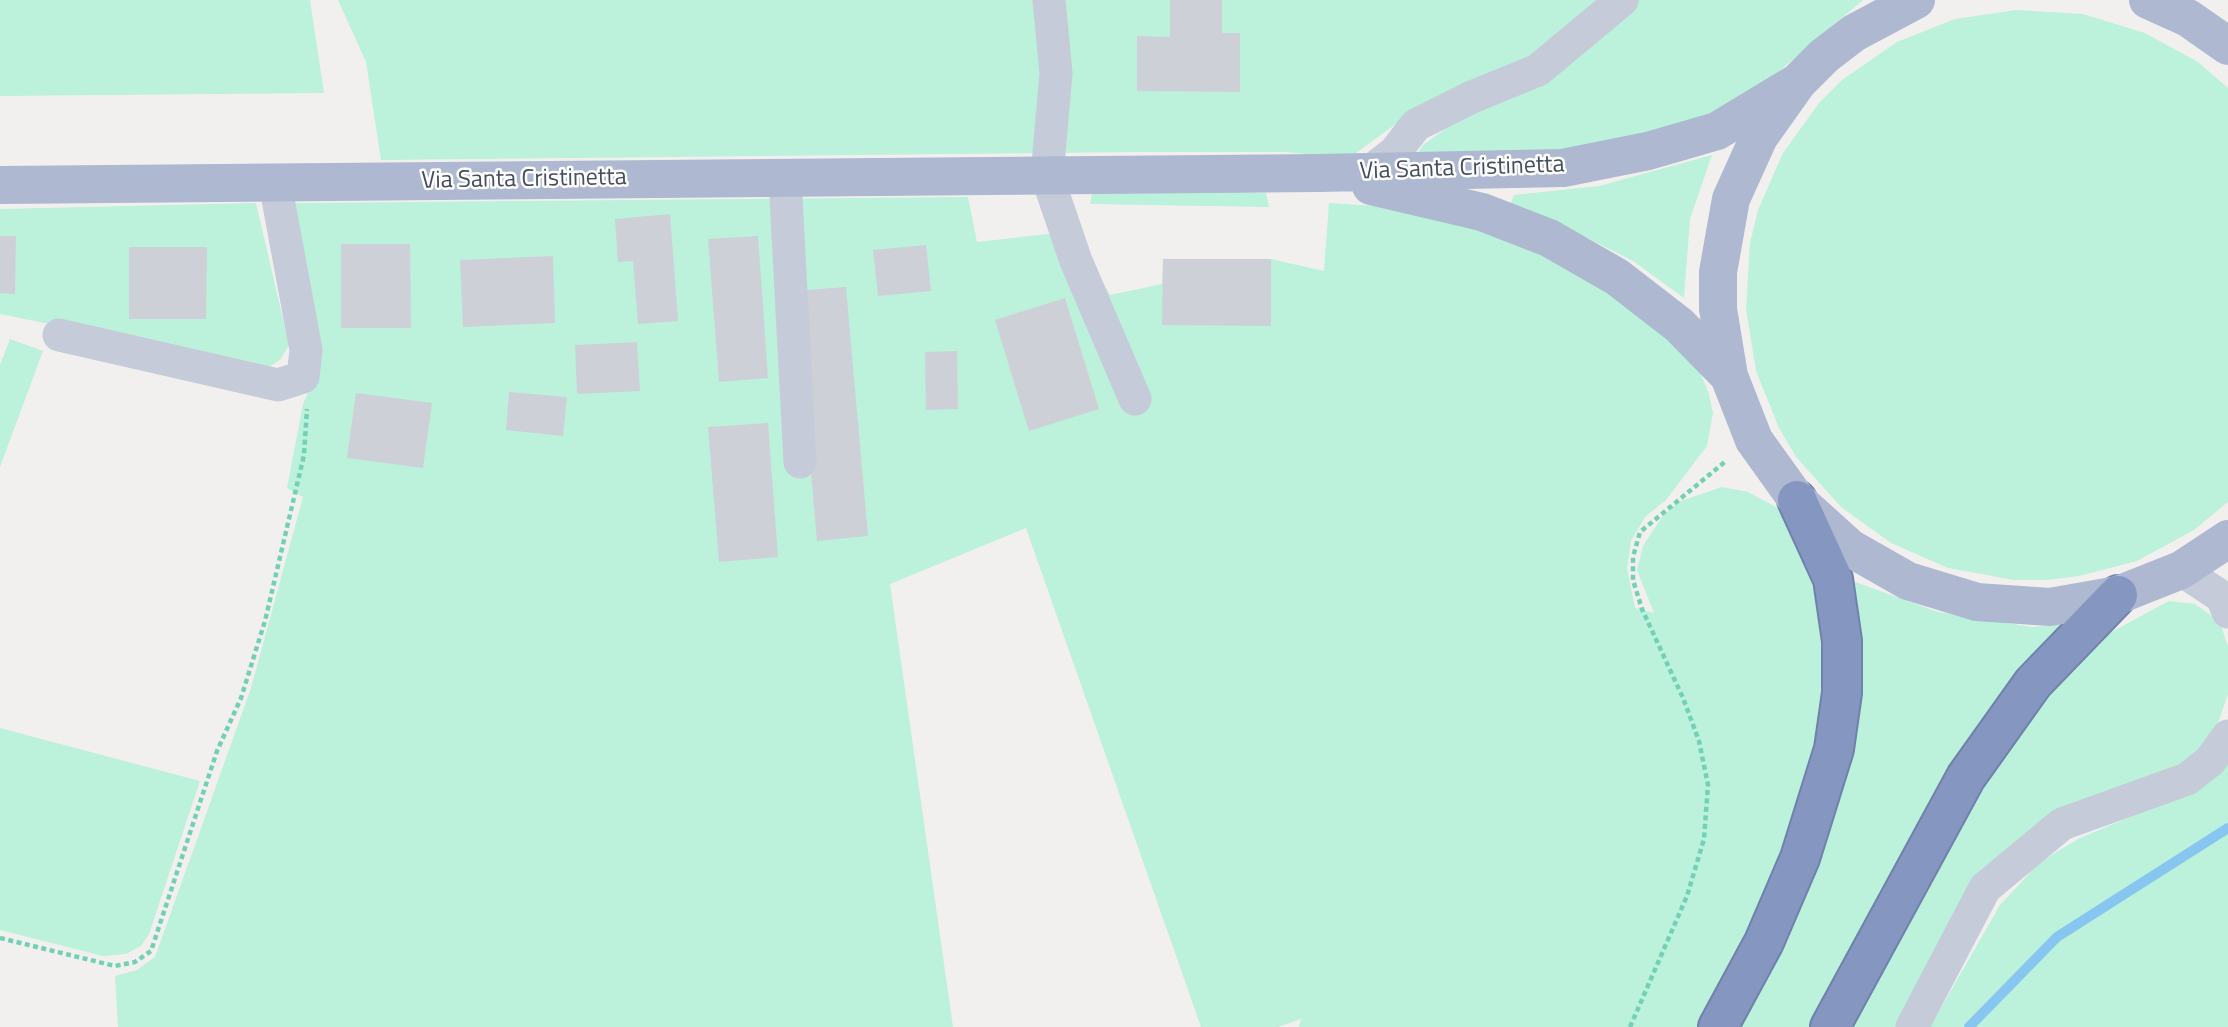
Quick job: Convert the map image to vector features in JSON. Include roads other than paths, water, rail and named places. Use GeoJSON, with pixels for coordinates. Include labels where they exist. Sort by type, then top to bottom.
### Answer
{"type":"FeatureCollection","features":[{"type":"Feature","properties":{"kind":"highway"},"geometry":{"type":"LineString","coordinates":[[1718,1027],[1764,942],[1800,858],[1834,749],[1842,693],[1842,641],[1833,579],[1797,500]]}},
{"type":"Feature","properties":{"kind":"highway"},"geometry":{"type":"LineString","coordinates":[[1830,1027],[1966,776],[2033,683],[2118,596]]}},
{"type":"Feature","properties":{"kind":"main road"},"geometry":{"type":"LineString","coordinates":[[2154,1],[2188,18],[2228,46]]}},
{"type":"Feature","properties":{"kind":"main road"},"geometry":{"type":"LineString","coordinates":[[1899,5],[1824,56],[1798,82],[1759,136],[1744,167],[1726,223],[1718,272],[1718,309],[1729,376],[1754,439],[1797,500],[1850,548],[1908,581],[1941,593],[1977,601],[2026,607],[2085,603],[2118,596],[2181,570],[2228,539]]}},
{"type":"Feature","properties":{"kind":"main road","name":"Via Santa Cristinetta"},"geometry":{"type":"LineString","coordinates":[[6,185],[1047,176],[1563,168],[1648,150],[1717,131],[1798,82]]}},
{"type":"Feature","properties":{"kind":"main road","name":"Via Santa Cristinetta"},"geometry":{"type":"LineString","coordinates":[[1318,173],[1482,212],[1549,238],[1617,277],[1679,325],[1729,376]]}},
{"type":"Feature","properties":{"kind":"street"},"geometry":{"type":"LineString","coordinates":[[1049,0],[1056,73],[1047,176],[1076,261],[1135,398]]}},
{"type":"Feature","properties":{"kind":"street"},"geometry":{"type":"LineString","coordinates":[[1370,172],[1395,152],[1416,125],[1472,97],[1538,70],[1622,0]]}},
{"type":"Feature","properties":{"kind":"street"},"geometry":{"type":"LineString","coordinates":[[785,178],[800,462]]}},
{"type":"Feature","properties":{"kind":"street"},"geometry":{"type":"LineString","coordinates":[[59,335],[278,384],[303,377],[306,350],[275,183]]}},
{"type":"Feature","properties":{"kind":"street"},"geometry":{"type":"LineString","coordinates":[[2181,570],[2222,597],[2228,612]]}},
{"type":"Feature","properties":{"kind":"street"},"geometry":{"type":"LineString","coordinates":[[1912,1027],[1985,888],[2062,824],[2186,779],[2210,761],[2228,737]]}},
{"type":"Feature","properties":{"kind":"waterway"},"geometry":{"type":"LineString","coordinates":[[1969,1027],[2057,937],[2228,828]]}}]}
